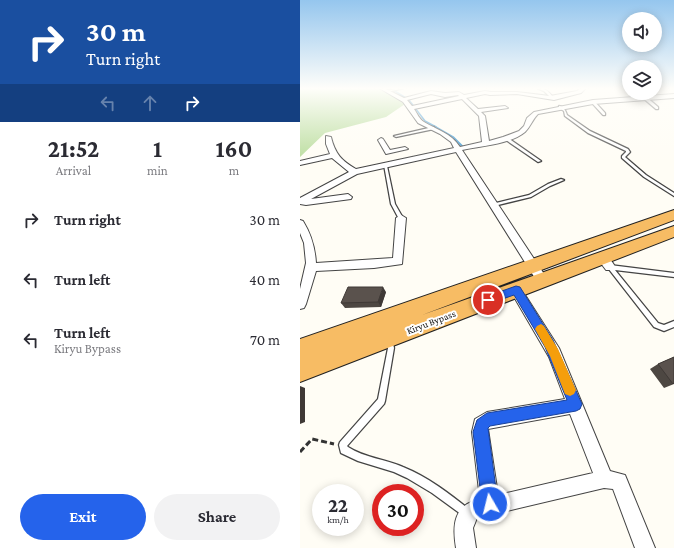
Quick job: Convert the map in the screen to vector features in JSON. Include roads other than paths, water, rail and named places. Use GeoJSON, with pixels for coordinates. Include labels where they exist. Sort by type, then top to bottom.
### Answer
{"type":"FeatureCollection","features":[{"type":"Feature","properties":{"kind":"highway","name":"Kiryu Bypass"},"geometry":{"type":"LineString","coordinates":[[300,350],[538,274],[674,215]]}},
{"type":"Feature","properties":{"kind":"highway","name":"Kiryu Bypass"},"geometry":{"type":"LineString","coordinates":[[300,370],[516,290],[538,274],[606,262],[674,231]]}},
{"type":"Feature","properties":{"kind":"street"},"geometry":{"type":"LineString","coordinates":[[415,114],[420,122],[442,132],[460,150],[538,274]]}},
{"type":"Feature","properties":{"kind":"street"},"geometry":{"type":"LineString","coordinates":[[480,114],[482,116],[486,144]]}},
{"type":"Feature","properties":{"kind":"street"},"geometry":{"type":"LineString","coordinates":[[300,201],[355,172],[460,150],[507,138],[524,130],[532,116],[540,114]]}},
{"type":"Feature","properties":{"kind":"street"},"geometry":{"type":"LineString","coordinates":[[328,137],[330,151],[339,162],[355,172]]}},
{"type":"Feature","properties":{"kind":"street"},"geometry":{"type":"LineString","coordinates":[[381,140],[388,152],[403,149],[407,161]]}},
{"type":"Feature","properties":{"kind":"street"},"geometry":{"type":"LineString","coordinates":[[300,163],[334,155]]}},
{"type":"Feature","properties":{"kind":"street"},"geometry":{"type":"LineString","coordinates":[[300,201],[306,202],[348,198]]}},
{"type":"Feature","properties":{"kind":"street"},"geometry":{"type":"LineString","coordinates":[[312,267],[374,264],[398,261],[401,218]]}},
{"type":"Feature","properties":{"kind":"street"},"geometry":{"type":"LineString","coordinates":[[300,223],[308,238],[312,267],[300,304]]}},
{"type":"Feature","properties":{"kind":"street"},"geometry":{"type":"LineString","coordinates":[[516,290],[550,344],[576,404],[604,479]]}},
{"type":"Feature","properties":{"kind":"street"},"geometry":{"type":"LineString","coordinates":[[490,504],[480,432],[481,425],[487,420],[576,404]]}},
{"type":"Feature","properties":{"kind":"street"},"geometry":{"type":"LineString","coordinates":[[466,548],[464,527],[468,514],[472,510],[490,504],[604,479],[619,481],[645,548]]}},
{"type":"Feature","properties":{"kind":"lane"},"geometry":{"type":"LineString","coordinates":[[566,114],[582,128],[627,150],[628,152],[623,157],[645,176],[674,195]]}},
{"type":"Feature","properties":{"kind":"lane"},"geometry":{"type":"LineString","coordinates":[[396,136],[433,128]]}},
{"type":"Feature","properties":{"kind":"lane"},"geometry":{"type":"LineString","coordinates":[[507,138],[539,161]]}},
{"type":"Feature","properties":{"kind":"lane"},"geometry":{"type":"LineString","coordinates":[[385,166],[393,204],[401,218]]}},
{"type":"Feature","properties":{"kind":"lane"},"geometry":{"type":"LineString","coordinates":[[494,205],[530,196],[549,185],[562,180]]}},
{"type":"Feature","properties":{"kind":"lane"},"geometry":{"type":"LineString","coordinates":[[606,262],[674,276]]}},
{"type":"Feature","properties":{"kind":"lane"},"geometry":{"type":"LineString","coordinates":[[606,262],[656,325],[664,328],[674,324]]}},
{"type":"Feature","properties":{"kind":"lane"},"geometry":{"type":"LineString","coordinates":[[390,337],[391,348],[382,397],[376,407],[343,445],[344,450],[356,458],[401,470],[424,483],[468,514]]}},
{"type":"Feature","properties":{"kind":"waterway"},"geometry":{"type":"LineString","coordinates":[[419,114],[425,121],[436,127]]}},
{"type":"Feature","properties":{"kind":"waterway"},"geometry":{"type":"LineString","coordinates":[[434,126],[453,137],[462,146]]}}]}
